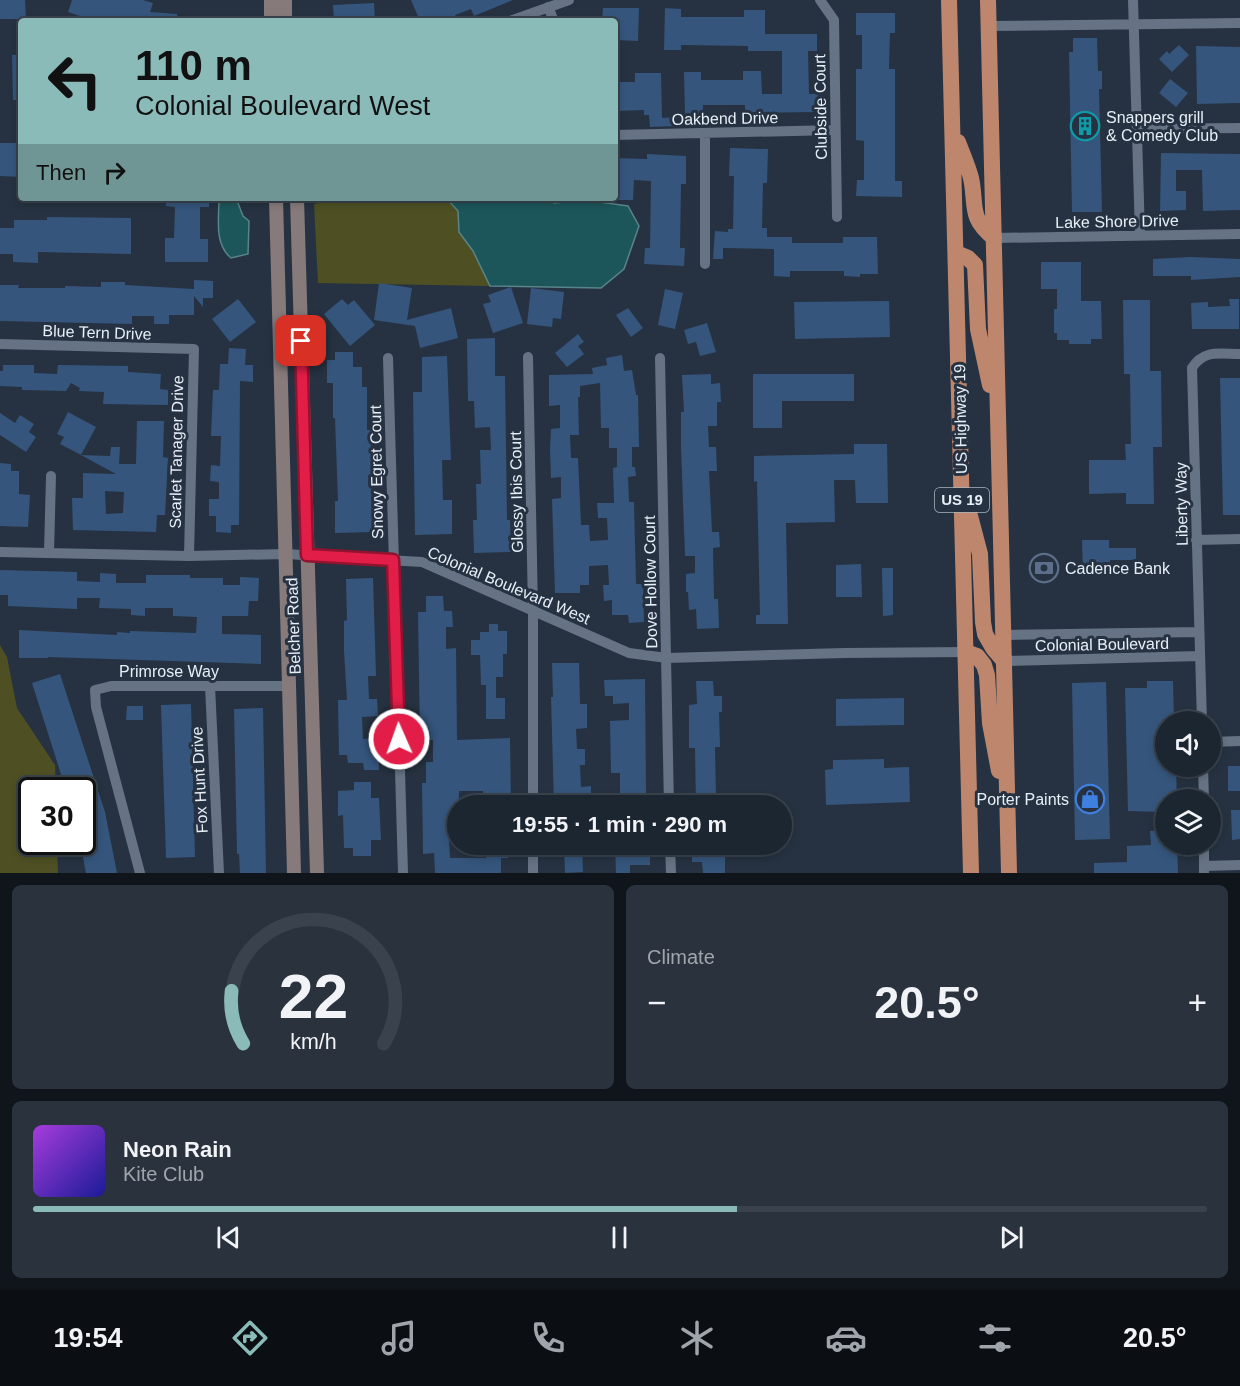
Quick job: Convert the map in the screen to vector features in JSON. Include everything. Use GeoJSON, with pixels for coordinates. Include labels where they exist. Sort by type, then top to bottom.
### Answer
{"type":"FeatureCollection","features":[{"type":"Feature","properties":{"kind":"highway","name":"US Highway 19"},"geometry":{"type":"LineString","coordinates":[[949,0],[971,873]]}},
{"type":"Feature","properties":{"kind":"highway","name":"US 19"},"geometry":{"type":"LineString","coordinates":[[988,0],[1010,873]]}},
{"type":"Feature","properties":{"kind":"highway"},"geometry":{"type":"LineString","coordinates":[[953,127],[971,177],[973,207],[977,220],[982,228],[994,238]]}},
{"type":"Feature","properties":{"kind":"highway"},"geometry":{"type":"LineString","coordinates":[[956,253],[968,258],[975,266],[978,329],[998,427]]}},
{"type":"Feature","properties":{"kind":"highway"},"geometry":{"type":"LineString","coordinates":[[962,479],[980,554],[985,634],[1004,661]]}},
{"type":"Feature","properties":{"kind":"highway"},"geometry":{"type":"LineString","coordinates":[[966,652],[977,656],[984,665],[987,675],[990,723],[1008,822]]}},
{"type":"Feature","properties":{"kind":"main road"},"geometry":{"type":"LineString","coordinates":[[271,0],[271,18]]}},
{"type":"Feature","properties":{"kind":"main road"},"geometry":{"type":"LineString","coordinates":[[285,0],[285,18]]}},
{"type":"Feature","properties":{"kind":"main road"},"geometry":{"type":"LineString","coordinates":[[292,0],[292,18]]}},
{"type":"Feature","properties":{"kind":"main road","name":"Belcher Road"},"geometry":{"type":"LineString","coordinates":[[276,201],[294,873]]}},
{"type":"Feature","properties":{"kind":"main road","name":"Belcher Road"},"geometry":{"type":"LineString","coordinates":[[297,201],[317,873]]}},
{"type":"Feature","properties":{"kind":"street"},"geometry":{"type":"LineString","coordinates":[[518,18],[569,0]]}},
{"type":"Feature","properties":{"kind":"street","name":"Clubside Court"},"geometry":{"type":"LineString","coordinates":[[820,0],[834,20],[837,217]]}},
{"type":"Feature","properties":{"kind":"street"},"geometry":{"type":"LineString","coordinates":[[1133,0],[1140,235]]}},
{"type":"Feature","properties":{"kind":"street"},"geometry":{"type":"LineString","coordinates":[[548,7],[553,18]]}},
{"type":"Feature","properties":{"kind":"street"},"geometry":{"type":"LineString","coordinates":[[989,26],[1240,23]]}},
{"type":"Feature","properties":{"kind":"street"},"geometry":{"type":"LineString","coordinates":[[1136,129],[1240,128]]}},
{"type":"Feature","properties":{"kind":"street","name":"Oakbend Drive"},"geometry":{"type":"LineString","coordinates":[[618,135],[835,130]]}},
{"type":"Feature","properties":{"kind":"street"},"geometry":{"type":"LineString","coordinates":[[705,133],[705,264]]}},
{"type":"Feature","properties":{"kind":"street","name":"Lake Shore Drive"},"geometry":{"type":"LineString","coordinates":[[994,238],[1240,234]]}},
{"type":"Feature","properties":{"kind":"street","name":"Blue Tern Drive"},"geometry":{"type":"LineString","coordinates":[[0,344],[194,349]]}},
{"type":"Feature","properties":{"kind":"street","name":"Scarlet Tanager Drive"},"geometry":{"type":"LineString","coordinates":[[189,556],[194,349]]}},
{"type":"Feature","properties":{"kind":"street","name":"Liberty Way"},"geometry":{"type":"LineString","coordinates":[[1202,711],[1192,368],[1198,359],[1208,354],[1240,354]]}},
{"type":"Feature","properties":{"kind":"street","name":"Glossy Ibis Court"},"geometry":{"type":"LineString","coordinates":[[528,357],[533,610],[533,795]]}},
{"type":"Feature","properties":{"kind":"street","name":"Snowy Egret Court"},"geometry":{"type":"LineString","coordinates":[[388,358],[403,873]]}},
{"type":"Feature","properties":{"kind":"street","name":"Dove Hollow Court"},"geometry":{"type":"LineString","coordinates":[[660,358],[669,795]]}},
{"type":"Feature","properties":{"kind":"street"},"geometry":{"type":"LineString","coordinates":[[49,554],[51,476]]}},
{"type":"Feature","properties":{"kind":"street"},"geometry":{"type":"LineString","coordinates":[[1196,540],[1240,539]]}},
{"type":"Feature","properties":{"kind":"street","name":"Colonial Boulevard West"},"geometry":{"type":"LineString","coordinates":[[0,552],[189,556],[286,554],[422,562],[629,653],[667,658],[824,653],[966,652]]}},
{"type":"Feature","properties":{"kind":"street","name":"Colonial Boulevard"},"geometry":{"type":"LineString","coordinates":[[1004,635],[1199,632]]}},
{"type":"Feature","properties":{"kind":"street","name":"Colonial Boulevard"},"geometry":{"type":"LineString","coordinates":[[1004,661],[1200,656]]}},
{"type":"Feature","properties":{"kind":"street","name":"Primrose Way"},"geometry":{"type":"LineString","coordinates":[[140,873],[96,707],[95,690],[111,686],[288,686]]}},
{"type":"Feature","properties":{"kind":"street","name":"Fox Hunt Drive"},"geometry":{"type":"LineString","coordinates":[[210,686],[219,873]]}},
{"type":"Feature","properties":{"kind":"street"},"geometry":{"type":"LineString","coordinates":[[1221,742],[1240,741]]}},
{"type":"Feature","properties":{"kind":"street"},"geometry":{"type":"LineString","coordinates":[[533,855],[533,873]]}},
{"type":"Feature","properties":{"kind":"street"},"geometry":{"type":"LineString","coordinates":[[670,855],[671,873]]}},
{"type":"Feature","properties":{"kind":"street"},"geometry":{"type":"LineString","coordinates":[[1204,869],[1240,865]]}},
{"type":"Feature","properties":{"kind":"shaded area"},"geometry":{"type":"Polygon","coordinates":[[[219,201],[237,201],[243,216],[249,221],[248,254],[231,258],[222,246],[219,231],[219,201]]]}},
{"type":"Feature","properties":{"kind":"shaded area"},"geometry":{"type":"Polygon","coordinates":[[[328,201],[449,201],[458,211],[459,232],[473,251],[490,286],[318,283],[314,204],[328,201]]]}},
{"type":"Feature","properties":{"kind":"shaded area"},"geometry":{"type":"Polygon","coordinates":[[[449,201],[554,201],[554,203],[592,201],[628,206],[639,226],[624,269],[601,288],[490,286],[473,251],[459,232],[458,211],[449,201]]]}},
{"type":"Feature","properties":{"kind":"shaded area"},"geometry":{"type":"Polygon","coordinates":[[[0,645],[7,657],[17,708],[55,765],[55,777],[18,777],[18,855],[57,855],[58,873],[0,873],[0,645]]]}},
{"type":"Feature","properties":{"kind":"building"},"geometry":{"type":"Polygon","coordinates":[[[0,0],[25,0],[26,18],[0,19],[0,0]]]}},
{"type":"Feature","properties":{"kind":"building"},"geometry":{"type":"Polygon","coordinates":[[[72,0],[143,0],[153,3],[150,12],[177,14],[177,18],[86,18],[68,12],[72,0]]]}},
{"type":"Feature","properties":{"kind":"building"},"geometry":{"type":"Polygon","coordinates":[[[411,0],[513,0],[474,16],[471,9],[455,15],[456,18],[419,18],[411,0]]]}},
{"type":"Feature","properties":{"kind":"building"},"geometry":{"type":"Polygon","coordinates":[[[374,3],[375,18],[334,18],[333,5],[374,3]]]}},
{"type":"Feature","properties":{"kind":"building"},"geometry":{"type":"Polygon","coordinates":[[[603,8],[639,8],[638,41],[618,40],[618,18],[602,18],[603,8]]]}},
{"type":"Feature","properties":{"kind":"building"},"geometry":{"type":"Polygon","coordinates":[[[665,8],[681,9],[681,17],[744,17],[744,10],[765,10],[765,34],[817,34],[817,51],[808,51],[809,94],[818,94],[817,112],[745,113],[745,105],[703,105],[703,114],[685,114],[684,72],[701,72],[701,80],[743,80],[743,71],[761,71],[762,94],[782,94],[782,51],[748,51],[748,46],[681,45],[681,50],[664,50],[665,8]]]}},
{"type":"Feature","properties":{"kind":"building"},"geometry":{"type":"Polygon","coordinates":[[[856,13],[895,13],[895,33],[890,33],[889,69],[895,69],[895,181],[902,181],[902,197],[856,196],[857,180],[864,180],[864,141],[856,140],[856,69],[862,69],[862,35],[856,35],[856,13]]]}},
{"type":"Feature","properties":{"kind":"building","name":"Snappers grill & Comedy Club"},"geometry":{"type":"Polygon","coordinates":[[[1073,38],[1097,38],[1098,71],[1102,71],[1102,89],[1099,89],[1102,212],[1072,212],[1069,52],[1073,52],[1073,38]]]}},
{"type":"Feature","properties":{"kind":"building"},"geometry":{"type":"Polygon","coordinates":[[[1179,45],[1189,55],[1172,72],[1159,59],[1167,51],[1169,54],[1179,45]]]}},
{"type":"Feature","properties":{"kind":"building"},"geometry":{"type":"Polygon","coordinates":[[[1196,46],[1240,47],[1240,103],[1197,104],[1196,46]]]}},
{"type":"Feature","properties":{"kind":"building"},"geometry":{"type":"Polygon","coordinates":[[[12,55],[18,55],[18,100],[13,100],[12,55]]]}},
{"type":"Feature","properties":{"kind":"building"},"geometry":{"type":"Polygon","coordinates":[[[635,73],[661,73],[662,118],[677,117],[677,126],[650,127],[649,115],[644,115],[644,110],[618,111],[618,82],[635,82],[635,73]]]}},
{"type":"Feature","properties":{"kind":"building"},"geometry":{"type":"Polygon","coordinates":[[[1170,79],[1188,93],[1176,107],[1159,93],[1170,79]]]}},
{"type":"Feature","properties":{"kind":"building"},"geometry":{"type":"Polygon","coordinates":[[[0,143],[18,143],[18,177],[0,176],[0,143]]]}},
{"type":"Feature","properties":{"kind":"building"},"geometry":{"type":"Polygon","coordinates":[[[730,148],[768,149],[767,183],[763,183],[762,228],[767,228],[767,237],[792,237],[792,243],[843,243],[843,237],[877,237],[878,274],[860,274],[860,277],[844,276],[844,271],[790,271],[790,277],[774,276],[774,249],[723,248],[723,259],[713,259],[715,231],[728,232],[728,229],[733,229],[734,176],[729,176],[730,148]]]}},
{"type":"Feature","properties":{"kind":"building"},"geometry":{"type":"Polygon","coordinates":[[[1161,153],[1240,154],[1240,210],[1203,211],[1202,170],[1176,170],[1176,191],[1186,191],[1186,210],[1160,211],[1161,153]]]}},
{"type":"Feature","properties":{"kind":"building"},"geometry":{"type":"Polygon","coordinates":[[[647,154],[686,156],[686,184],[681,184],[680,248],[685,248],[684,266],[644,264],[645,248],[650,248],[651,181],[634,180],[633,200],[618,200],[618,158],[647,159],[647,154]]]}},
{"type":"Feature","properties":{"kind":"building"},"geometry":{"type":"Polygon","coordinates":[[[166,201],[209,201],[209,207],[200,207],[200,239],[208,239],[208,262],[165,262],[165,238],[174,238],[175,207],[166,206],[166,201]]]}},
{"type":"Feature","properties":{"kind":"building"},"geometry":{"type":"Polygon","coordinates":[[[47,217],[131,218],[131,254],[38,252],[38,263],[13,262],[13,254],[0,254],[0,228],[14,228],[14,220],[47,220],[47,217]]]}},
{"type":"Feature","properties":{"kind":"building"},"geometry":{"type":"Polygon","coordinates":[[[1191,257],[1240,259],[1240,277],[1191,280],[1191,276],[1153,276],[1153,259],[1191,257]]]}},
{"type":"Feature","properties":{"kind":"building"},"geometry":{"type":"Polygon","coordinates":[[[1041,262],[1081,262],[1081,301],[1101,301],[1102,339],[1091,339],[1091,344],[1069,344],[1069,340],[1057,340],[1057,333],[1054,333],[1054,309],[1057,309],[1057,289],[1041,289],[1041,262]]]}},
{"type":"Feature","properties":{"kind":"building"},"geometry":{"type":"Polygon","coordinates":[[[194,280],[213,281],[213,298],[203,298],[203,307],[194,296],[194,315],[169,315],[169,324],[154,324],[154,316],[132,316],[132,324],[0,321],[0,285],[19,285],[18,288],[65,288],[65,286],[101,287],[101,282],[125,282],[125,285],[194,289],[194,280]]]}},
{"type":"Feature","properties":{"kind":"building"},"geometry":{"type":"Polygon","coordinates":[[[379,283],[412,288],[407,320],[451,308],[458,338],[420,348],[415,326],[374,320],[379,283]]]}},
{"type":"Feature","properties":{"kind":"building"},"geometry":{"type":"Polygon","coordinates":[[[511,287],[523,323],[493,333],[483,304],[491,302],[488,295],[511,287]]]}},
{"type":"Feature","properties":{"kind":"building"},"geometry":{"type":"Polygon","coordinates":[[[531,288],[564,292],[561,319],[553,318],[552,327],[527,324],[531,288]]]}},
{"type":"Feature","properties":{"kind":"building"},"geometry":{"type":"Polygon","coordinates":[[[665,289],[683,293],[675,329],[658,325],[665,289]]]}},
{"type":"Feature","properties":{"kind":"building"},"geometry":{"type":"Polygon","coordinates":[[[238,299],[256,322],[230,342],[212,319],[238,299]]]}},
{"type":"Feature","properties":{"kind":"building"},"geometry":{"type":"Polygon","coordinates":[[[342,299],[348,305],[354,300],[375,325],[350,346],[324,314],[342,299]]]}},
{"type":"Feature","properties":{"kind":"building"},"geometry":{"type":"Polygon","coordinates":[[[1229,299],[1239,299],[1239,329],[1192,329],[1191,303],[1208,302],[1208,307],[1230,306],[1229,299]]]}},
{"type":"Feature","properties":{"kind":"building"},"geometry":{"type":"Polygon","coordinates":[[[1123,300],[1150,300],[1150,371],[1161,371],[1162,447],[1153,447],[1154,504],[1126,504],[1126,493],[1089,494],[1089,460],[1126,460],[1125,444],[1131,444],[1130,374],[1124,374],[1123,300]]]}},
{"type":"Feature","properties":{"kind":"building"},"geometry":{"type":"Polygon","coordinates":[[[889,301],[890,337],[795,339],[794,302],[889,301]]]}},
{"type":"Feature","properties":{"kind":"building"},"geometry":{"type":"Polygon","coordinates":[[[628,308],[643,328],[631,337],[616,315],[628,308]]]}},
{"type":"Feature","properties":{"kind":"building"},"geometry":{"type":"Polygon","coordinates":[[[707,323],[716,352],[700,356],[696,342],[688,344],[684,330],[707,323]]]}},
{"type":"Feature","properties":{"kind":"building"},"geometry":{"type":"Polygon","coordinates":[[[578,334],[584,342],[578,346],[584,354],[567,367],[555,353],[578,334]]]}},
{"type":"Feature","properties":{"kind":"building"},"geometry":{"type":"Polygon","coordinates":[[[495,338],[495,376],[505,376],[507,520],[510,520],[511,552],[474,553],[473,520],[477,520],[476,484],[481,484],[480,450],[491,450],[490,427],[475,428],[474,401],[468,401],[467,339],[495,338]]]}},
{"type":"Feature","properties":{"kind":"building"},"geometry":{"type":"Polygon","coordinates":[[[229,348],[246,349],[245,365],[253,365],[253,382],[240,381],[239,525],[231,525],[231,533],[216,532],[216,516],[209,516],[209,499],[219,499],[219,482],[210,481],[211,465],[220,466],[221,436],[211,436],[213,390],[219,390],[220,364],[228,364],[229,348]]]}},
{"type":"Feature","properties":{"kind":"building"},"geometry":{"type":"Polygon","coordinates":[[[335,352],[353,352],[353,367],[362,367],[362,387],[367,387],[367,430],[371,430],[372,532],[335,533],[335,501],[338,501],[335,418],[333,418],[333,383],[327,383],[327,360],[335,360],[335,352]]]}},
{"type":"Feature","properties":{"kind":"building"},"geometry":{"type":"Polygon","coordinates":[[[622,355],[624,371],[632,370],[636,395],[638,395],[639,447],[632,447],[632,467],[635,467],[636,476],[628,477],[629,502],[634,502],[636,584],[643,584],[644,622],[629,623],[628,615],[612,615],[612,600],[604,601],[603,585],[609,585],[608,565],[589,566],[589,585],[580,585],[580,593],[555,593],[552,499],[561,498],[561,477],[551,478],[550,449],[551,429],[560,428],[560,405],[549,406],[549,375],[593,374],[592,368],[607,365],[606,358],[622,355]],[[600,383],[580,386],[579,435],[570,435],[571,458],[578,458],[581,525],[589,525],[590,541],[608,540],[607,518],[598,518],[597,503],[614,503],[613,468],[617,467],[617,448],[609,448],[609,428],[601,428],[600,383]]]}},
{"type":"Feature","properties":{"kind":"building"},"geometry":{"type":"Polygon","coordinates":[[[447,356],[451,460],[442,460],[443,500],[452,500],[452,534],[415,535],[413,392],[422,392],[422,357],[447,356]]]}},
{"type":"Feature","properties":{"kind":"building"},"geometry":{"type":"Polygon","coordinates":[[[3,365],[34,365],[34,373],[57,374],[58,365],[128,366],[128,372],[161,374],[160,389],[168,390],[168,405],[103,404],[104,392],[79,391],[80,388],[71,383],[66,391],[22,390],[22,387],[0,386],[0,371],[3,371],[3,365]]]}},
{"type":"Feature","properties":{"kind":"building"},"geometry":{"type":"Polygon","coordinates":[[[711,374],[711,384],[720,383],[721,402],[717,402],[717,426],[708,426],[709,447],[716,447],[717,471],[709,471],[712,532],[719,532],[720,547],[713,548],[714,599],[718,599],[719,628],[697,629],[696,609],[689,610],[688,592],[686,592],[686,574],[695,573],[695,556],[685,556],[681,447],[681,412],[684,412],[682,375],[711,374]]]}},
{"type":"Feature","properties":{"kind":"building"},"geometry":{"type":"Polygon","coordinates":[[[753,374],[854,374],[854,401],[782,401],[782,428],[753,428],[753,374]]]}},
{"type":"Feature","properties":{"kind":"building"},"geometry":{"type":"Polygon","coordinates":[[[1220,378],[1240,378],[1240,515],[1223,515],[1220,378]]]}},
{"type":"Feature","properties":{"kind":"building"},"geometry":{"type":"Polygon","coordinates":[[[68,412],[96,427],[81,455],[60,444],[64,437],[57,434],[68,412]]]}},
{"type":"Feature","properties":{"kind":"building"},"geometry":{"type":"Polygon","coordinates":[[[0,413],[15,423],[20,415],[34,424],[29,432],[36,437],[26,452],[0,435],[0,413]]]}},
{"type":"Feature","properties":{"kind":"building"},"geometry":{"type":"Polygon","coordinates":[[[137,421],[164,421],[163,457],[168,458],[165,515],[157,515],[156,532],[73,530],[72,498],[83,498],[83,473],[116,474],[81,455],[110,456],[111,447],[120,447],[119,464],[136,464],[137,421]],[[105,491],[106,514],[123,513],[124,492],[105,491]]]}},
{"type":"Feature","properties":{"kind":"building"},"geometry":{"type":"Polygon","coordinates":[[[854,444],[887,444],[888,503],[856,503],[855,480],[834,480],[835,522],[786,523],[788,624],[756,624],[756,615],[760,615],[757,481],[754,482],[754,456],[854,454],[854,444]]]}},
{"type":"Feature","properties":{"kind":"building"},"geometry":{"type":"Polygon","coordinates":[[[0,463],[11,464],[11,471],[19,471],[19,494],[30,495],[28,527],[0,526],[0,463]]]}},
{"type":"Feature","properties":{"kind":"building"},"geometry":{"type":"Polygon","coordinates":[[[1082,540],[1109,540],[1109,548],[1136,548],[1136,560],[1110,560],[1110,574],[1083,575],[1082,540]]]}},
{"type":"Feature","properties":{"kind":"building"},"geometry":{"type":"Polygon","coordinates":[[[861,564],[862,597],[836,597],[836,565],[861,564]]]}},
{"type":"Feature","properties":{"kind":"building"},"geometry":{"type":"Polygon","coordinates":[[[882,568],[893,568],[893,615],[883,616],[882,568]]]}},
{"type":"Feature","properties":{"kind":"building"},"geometry":{"type":"Polygon","coordinates":[[[0,570],[77,572],[77,581],[100,582],[100,573],[116,574],[116,583],[146,583],[146,575],[223,578],[223,585],[240,585],[240,577],[259,578],[258,601],[249,601],[248,616],[222,616],[222,634],[261,635],[261,664],[19,658],[19,630],[117,635],[117,632],[130,633],[130,631],[196,633],[197,617],[173,616],[173,608],[145,608],[145,616],[131,615],[131,609],[99,608],[100,598],[77,598],[77,609],[8,606],[8,595],[0,595],[0,570]]]}},
{"type":"Feature","properties":{"kind":"building"},"geometry":{"type":"Polygon","coordinates":[[[373,578],[376,676],[368,676],[369,699],[377,699],[378,716],[362,717],[363,739],[378,738],[379,770],[364,770],[363,763],[348,763],[347,755],[339,755],[338,700],[347,700],[344,651],[344,621],[347,620],[346,579],[373,578]]]}},
{"type":"Feature","properties":{"kind":"building"},"geometry":{"type":"Polygon","coordinates":[[[426,596],[443,596],[444,611],[452,611],[453,627],[446,627],[446,649],[456,648],[457,740],[510,738],[511,795],[483,795],[483,791],[459,791],[459,795],[447,795],[447,855],[450,855],[450,858],[486,858],[486,855],[508,855],[508,858],[501,858],[501,873],[435,873],[434,853],[423,854],[422,783],[426,783],[426,762],[433,762],[433,740],[420,740],[418,612],[426,612],[426,596]]]}},
{"type":"Feature","properties":{"kind":"building"},"geometry":{"type":"Polygon","coordinates":[[[489,624],[498,624],[498,631],[507,631],[507,654],[503,654],[503,677],[496,677],[496,698],[505,698],[505,719],[486,719],[486,685],[481,685],[480,655],[471,655],[471,640],[480,640],[480,632],[489,632],[489,624]]]}},
{"type":"Feature","properties":{"kind":"building"},"geometry":{"type":"Polygon","coordinates":[[[552,663],[579,663],[580,704],[587,704],[587,728],[576,729],[577,749],[585,749],[585,765],[580,765],[581,787],[591,786],[591,795],[554,795],[551,697],[553,697],[552,663]]]}},
{"type":"Feature","properties":{"kind":"building"},"geometry":{"type":"Polygon","coordinates":[[[60,674],[94,777],[62,777],[32,683],[60,674]]]}},
{"type":"Feature","properties":{"kind":"building"},"geometry":{"type":"Polygon","coordinates":[[[645,679],[646,794],[648,795],[611,795],[620,794],[620,773],[611,773],[610,721],[629,720],[629,703],[613,704],[613,696],[605,696],[604,680],[645,679]]]}},
{"type":"Feature","properties":{"kind":"building"},"geometry":{"type":"Polygon","coordinates":[[[696,681],[713,681],[714,696],[722,696],[722,712],[719,712],[720,747],[715,747],[716,795],[696,795],[695,748],[689,748],[689,705],[697,704],[696,681]]]}},
{"type":"Feature","properties":{"kind":"building"},"geometry":{"type":"Polygon","coordinates":[[[1147,681],[1173,681],[1174,711],[1155,711],[1155,777],[1176,777],[1177,789],[1155,789],[1155,812],[1128,811],[1125,688],[1147,688],[1147,681]]]}},
{"type":"Feature","properties":{"kind":"building"},"geometry":{"type":"Polygon","coordinates":[[[1106,682],[1110,839],[1075,840],[1072,683],[1106,682]]]}},
{"type":"Feature","properties":{"kind":"building"},"geometry":{"type":"Polygon","coordinates":[[[904,698],[904,725],[836,726],[836,699],[904,698]]]}},
{"type":"Feature","properties":{"kind":"building"},"geometry":{"type":"Polygon","coordinates":[[[191,704],[195,857],[166,858],[161,705],[191,704]]]}},
{"type":"Feature","properties":{"kind":"building"},"geometry":{"type":"Polygon","coordinates":[[[127,706],[143,706],[143,720],[126,720],[127,706]]]}},
{"type":"Feature","properties":{"kind":"building"},"geometry":{"type":"Polygon","coordinates":[[[263,708],[266,873],[240,873],[239,854],[237,854],[234,709],[263,708]]]}},
{"type":"Feature","properties":{"kind":"building"},"geometry":{"type":"Polygon","coordinates":[[[884,759],[884,768],[909,767],[910,802],[826,805],[825,770],[833,769],[833,760],[884,759]]]}},
{"type":"Feature","properties":{"kind":"building"},"geometry":{"type":"Polygon","coordinates":[[[1228,766],[1240,766],[1240,791],[1228,791],[1228,766]]]}},
{"type":"Feature","properties":{"kind":"building"},"geometry":{"type":"Polygon","coordinates":[[[354,782],[371,782],[371,798],[379,798],[381,840],[371,840],[371,856],[353,856],[353,848],[344,848],[343,815],[338,816],[338,791],[354,790],[354,782]]]}},
{"type":"Feature","properties":{"kind":"building"},"geometry":{"type":"Polygon","coordinates":[[[96,784],[105,812],[117,873],[86,873],[83,855],[96,855],[96,784]]]}},
{"type":"Feature","properties":{"kind":"building"},"geometry":{"type":"Polygon","coordinates":[[[1231,810],[1240,810],[1240,839],[1232,840],[1231,810]]]}},
{"type":"Feature","properties":{"kind":"building"},"geometry":{"type":"Polygon","coordinates":[[[1150,831],[1155,831],[1155,855],[1177,855],[1178,873],[1094,873],[1094,863],[1127,862],[1127,846],[1151,845],[1150,831]]]}},
{"type":"Feature","properties":{"kind":"building"},"geometry":{"type":"Polygon","coordinates":[[[564,855],[582,855],[583,872],[565,873],[564,855]]]}},
{"type":"Feature","properties":{"kind":"building"},"geometry":{"type":"Polygon","coordinates":[[[615,855],[650,855],[650,865],[630,865],[630,873],[616,873],[615,855]]]}},
{"type":"Feature","properties":{"kind":"building"},"geometry":{"type":"Polygon","coordinates":[[[692,855],[725,855],[725,873],[703,873],[702,862],[692,862],[692,855]]]}},
{"type":"Feature","properties":{"kind":"place","name":"Snappers grill & Comedy Club"},"geometry":{"type":"Point","coordinates":[1085,126]}},
{"type":"Feature","properties":{"kind":"place","name":"Cadence Bank"},"geometry":{"type":"Point","coordinates":[1044,568]}},
{"type":"Feature","properties":{"kind":"place","name":"Porter Paints"},"geometry":{"type":"Point","coordinates":[1090,799]}},
{"type":"Feature","properties":{"kind":"route"},"geometry":{"type":"LineString","coordinates":[[301,341],[307,555],[393,560],[399,739]]}}]}
